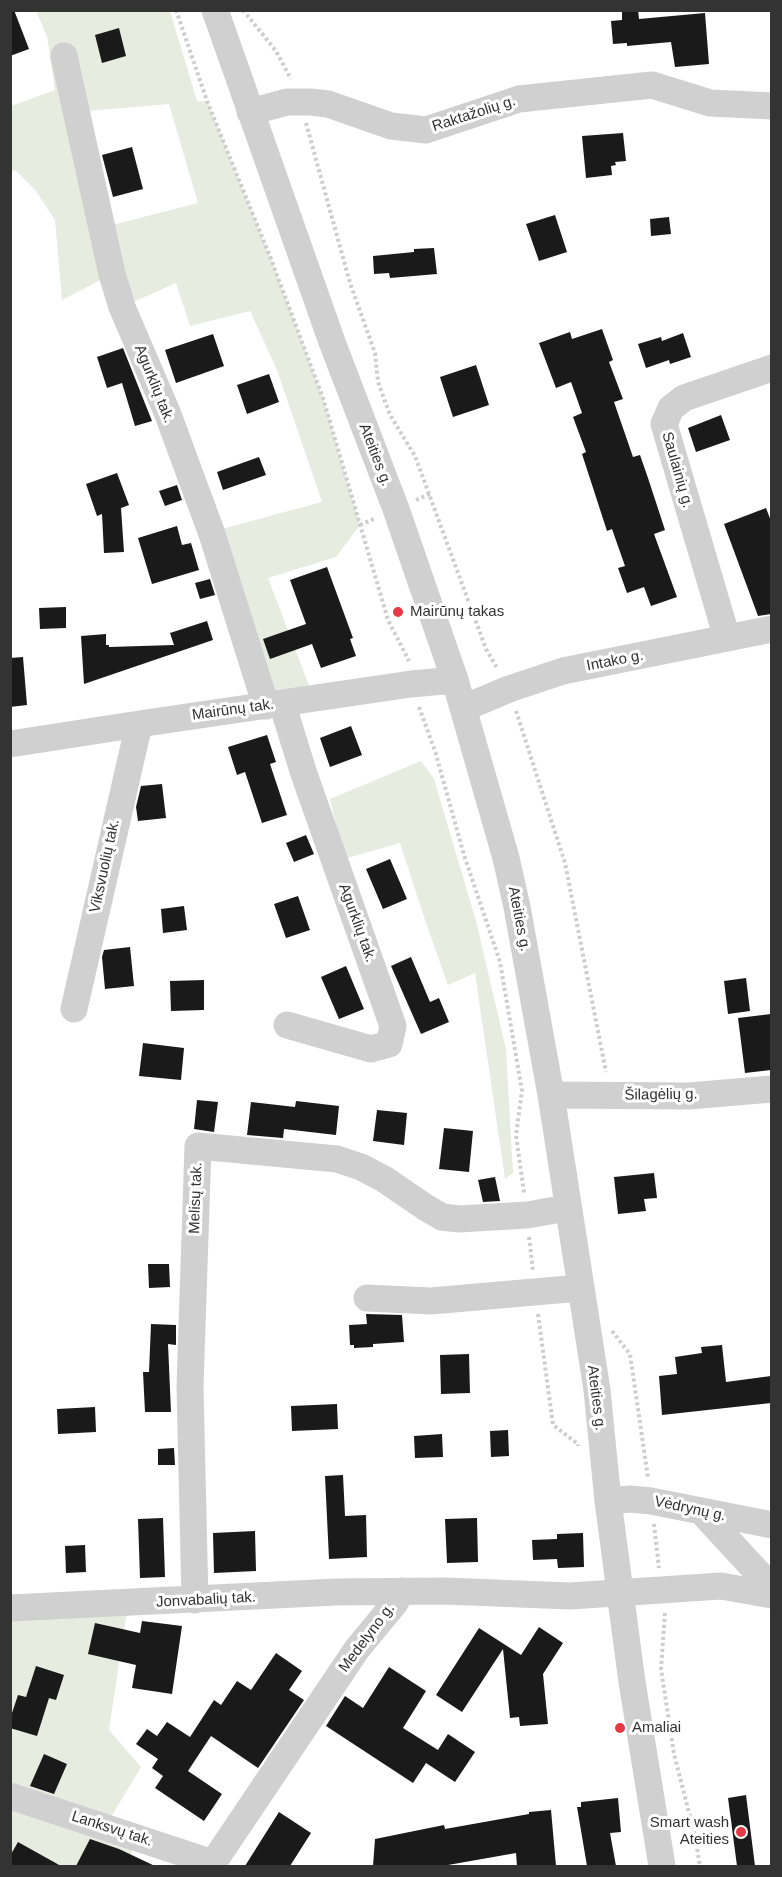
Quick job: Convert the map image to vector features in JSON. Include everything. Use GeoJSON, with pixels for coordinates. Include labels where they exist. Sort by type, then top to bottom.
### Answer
{"type":"FeatureCollection","features":[{"type":"Feature","properties":{"kind":"street","name":"Ateities g."},"geometry":{"type":"LineString","coordinates":[[214,10],[336,353],[396,509],[455,680],[506,858],[551,1095],[597,1390],[608,1501],[632,1682],[662,1866]]}},
{"type":"Feature","properties":{"kind":"street","name":"Agurklių tak."},"geometry":{"type":"LineString","coordinates":[[64,56],[109,262],[119,296],[166,412],[274,704],[304,774],[393,1026],[389,1044],[371,1049],[287,1025]]}},
{"type":"Feature","properties":{"kind":"street","name":"Raktažolių g."},"geometry":{"type":"LineString","coordinates":[[250,112],[287,102],[328,104],[392,126],[426,130],[519,99],[652,85],[710,103],[771,106]]}},
{"type":"Feature","properties":{"kind":"street","name":"Saulainių g."},"geometry":{"type":"LineString","coordinates":[[727,638],[664,424],[670,408],[684,398],[771,368]]}},
{"type":"Feature","properties":{"kind":"street","name":"Intako g."},"geometry":{"type":"LineString","coordinates":[[464,708],[508,689],[563,671],[771,629]]}},
{"type":"Feature","properties":{"kind":"street","name":"Mairūnų tak."},"geometry":{"type":"LineString","coordinates":[[10,744],[411,684],[455,680]]}},
{"type":"Feature","properties":{"kind":"street","name":"Viksvuolių tak."},"geometry":{"type":"LineString","coordinates":[[74,1009],[138,724]]}},
{"type":"Feature","properties":{"kind":"street","name":"Šilagėlių g."},"geometry":{"type":"LineString","coordinates":[[551,1095],[689,1096],[771,1089]]}},
{"type":"Feature","properties":{"kind":"street","name":"Melisų tak."},"geometry":{"type":"LineString","coordinates":[[195,1600],[190,1387],[198,1146],[337,1159],[361,1167],[384,1179],[442,1217],[459,1219],[527,1215],[567,1208]]}},
{"type":"Feature","properties":{"kind":"street"},"geometry":{"type":"LineString","coordinates":[[367,1298],[431,1301],[580,1288]]}},
{"type":"Feature","properties":{"kind":"street","name":"Vėdrynų g."},"geometry":{"type":"LineString","coordinates":[[608,1501],[630,1499],[651,1501],[771,1525]]}},
{"type":"Feature","properties":{"kind":"street"},"geometry":{"type":"LineString","coordinates":[[701,1511],[771,1588]]}},
{"type":"Feature","properties":{"kind":"street","name":"Medelyno g."},"geometry":{"type":"LineString","coordinates":[[212,1865],[357,1649],[394,1604],[401,1591],[570,1596],[721,1586],[771,1595]]}},
{"type":"Feature","properties":{"kind":"street","name":"Jonvabalių tak."},"geometry":{"type":"LineString","coordinates":[[10,1608],[336,1592],[401,1591]]}},
{"type":"Feature","properties":{"kind":"street","name":"Lanksvų tak."},"geometry":{"type":"LineString","coordinates":[[10,1796],[212,1865]]}},
{"type":"Feature","properties":{"kind":"path"},"geometry":{"type":"LineString","coordinates":[[176,10],[207,101],[271,259],[323,398],[388,620],[409,660],[411,684],[435,751],[464,855],[500,962],[522,1091],[516,1136],[553,1425],[578,1444],[579,1455]]}},
{"type":"Feature","properties":{"kind":"path"},"geometry":{"type":"LineString","coordinates":[[243,10],[276,51],[297,89],[350,283],[375,354],[378,382],[390,415],[415,456],[486,649],[508,689],[566,863],[611,1097]]}},
{"type":"Feature","properties":{"kind":"path"},"geometry":{"type":"LineString","coordinates":[[611,1329],[630,1354],[659,1564],[665,1590],[666,1606],[661,1669],[674,1754],[695,1836],[700,1866]]}},
{"type":"Feature","properties":{"kind":"shaded area"},"geometry":{"type":"Polygon","coordinates":[[[36,11],[170,11],[197,101],[207,101],[271,259],[323,398],[360,525],[336,557],[268,578],[310,688],[267,693],[218,530],[322,502],[277,370],[250,311],[190,326],[176,283],[122,307],[112,274],[62,300],[55,220],[36,191],[16,171],[11,170],[11,106],[55,90],[47,36],[36,11]],[[169,104],[86,111],[99,216],[116,224],[198,203],[169,104]]]}},
{"type":"Feature","properties":{"kind":"shaded area"},"geometry":{"type":"Polygon","coordinates":[[[421,761],[434,779],[476,921],[506,1049],[513,1173],[505,1179],[475,973],[448,985],[400,843],[344,859],[330,799],[421,761]]]}},
{"type":"Feature","properties":{"kind":"shaded area"},"geometry":{"type":"Polygon","coordinates":[[[128,1604],[109,1730],[141,1767],[105,1827],[139,1838],[124,1866],[11,1866],[10,1608],[128,1604]]]}},
{"type":"Feature","properties":{"kind":"building"},"geometry":{"type":"Polygon","coordinates":[[[10,10],[14,10],[29,49],[10,56],[10,10]]]}},
{"type":"Feature","properties":{"kind":"building"},"geometry":{"type":"Polygon","coordinates":[[[622,10],[638,10],[639,19],[705,13],[709,64],[675,67],[671,42],[627,46],[627,43],[613,44],[611,21],[622,20],[622,10]]]}},
{"type":"Feature","properties":{"kind":"building"},"geometry":{"type":"Polygon","coordinates":[[[119,28],[126,56],[102,63],[95,35],[119,28]]]}},
{"type":"Feature","properties":{"kind":"building"},"geometry":{"type":"Polygon","coordinates":[[[623,133],[626,161],[615,162],[616,165],[611,166],[612,175],[586,178],[582,136],[623,133]]]}},
{"type":"Feature","properties":{"kind":"building"},"geometry":{"type":"Polygon","coordinates":[[[132,147],[143,189],[113,197],[102,155],[132,147]]]}},
{"type":"Feature","properties":{"kind":"building"},"geometry":{"type":"Polygon","coordinates":[[[555,215],[567,252],[539,261],[526,224],[555,215]]]}},
{"type":"Feature","properties":{"kind":"building"},"geometry":{"type":"Polygon","coordinates":[[[669,217],[671,234],[651,236],[650,219],[669,217]]]}},
{"type":"Feature","properties":{"kind":"building"},"geometry":{"type":"Polygon","coordinates":[[[434,248],[437,274],[390,278],[389,273],[374,274],[373,256],[434,248]]]}},
{"type":"Feature","properties":{"kind":"building"},"geometry":{"type":"Polygon","coordinates":[[[602,329],[613,360],[609,362],[623,399],[614,402],[633,457],[640,455],[665,530],[654,534],[677,597],[651,606],[644,587],[627,593],[618,568],[625,566],[612,529],[607,531],[582,454],[586,452],[573,417],[582,413],[571,382],[556,388],[539,343],[570,332],[572,339],[602,329]]]}},
{"type":"Feature","properties":{"kind":"building"},"geometry":{"type":"Polygon","coordinates":[[[683,333],[691,357],[670,364],[669,360],[646,368],[638,344],[661,337],[662,341],[683,333]]]}},
{"type":"Feature","properties":{"kind":"building"},"geometry":{"type":"Polygon","coordinates":[[[213,334],[224,366],[176,383],[165,350],[213,334]]]}},
{"type":"Feature","properties":{"kind":"building"},"geometry":{"type":"Polygon","coordinates":[[[123,348],[152,421],[135,426],[122,383],[107,388],[97,357],[123,348]]]}},
{"type":"Feature","properties":{"kind":"building"},"geometry":{"type":"Polygon","coordinates":[[[476,365],[489,405],[453,417],[440,377],[476,365]]]}},
{"type":"Feature","properties":{"kind":"building"},"geometry":{"type":"Polygon","coordinates":[[[269,374],[279,402],[247,414],[237,385],[269,374]]]}},
{"type":"Feature","properties":{"kind":"building"},"geometry":{"type":"Polygon","coordinates":[[[721,415],[730,440],[696,452],[688,428],[721,415]]]}},
{"type":"Feature","properties":{"kind":"building"},"geometry":{"type":"Polygon","coordinates":[[[259,457],[266,475],[223,490],[217,472],[259,457]]]}},
{"type":"Feature","properties":{"kind":"building"},"geometry":{"type":"Polygon","coordinates":[[[117,473],[129,505],[121,508],[124,552],[104,553],[102,514],[97,516],[86,484],[117,473]]]}},
{"type":"Feature","properties":{"kind":"building"},"geometry":{"type":"Polygon","coordinates":[[[177,485],[182,500],[165,506],[159,491],[177,485]]]}},
{"type":"Feature","properties":{"kind":"building"},"geometry":{"type":"Polygon","coordinates":[[[766,508],[771,521],[771,614],[758,616],[724,524],[766,508]]]}},
{"type":"Feature","properties":{"kind":"building"},"geometry":{"type":"Polygon","coordinates":[[[177,526],[182,545],[191,543],[199,570],[152,584],[138,538],[177,526]]]}},
{"type":"Feature","properties":{"kind":"building"},"geometry":{"type":"Polygon","coordinates":[[[327,567],[353,638],[350,639],[356,656],[321,668],[312,644],[270,659],[263,639],[306,624],[290,580],[327,567]]]}},
{"type":"Feature","properties":{"kind":"building"},"geometry":{"type":"Polygon","coordinates":[[[210,579],[215,595],[200,599],[195,583],[210,579]]]}},
{"type":"Feature","properties":{"kind":"building"},"geometry":{"type":"Polygon","coordinates":[[[66,607],[66,628],[40,629],[39,608],[66,607]]]}},
{"type":"Feature","properties":{"kind":"building"},"geometry":{"type":"Polygon","coordinates":[[[207,621],[213,640],[84,684],[81,636],[106,634],[106,645],[109,647],[174,645],[170,633],[207,621]]]}},
{"type":"Feature","properties":{"kind":"building"},"geometry":{"type":"Polygon","coordinates":[[[23,657],[27,705],[10,707],[10,658],[23,657]]]}},
{"type":"Feature","properties":{"kind":"building"},"geometry":{"type":"Polygon","coordinates":[[[351,726],[362,755],[330,767],[320,738],[351,726]]]}},
{"type":"Feature","properties":{"kind":"building"},"geometry":{"type":"Polygon","coordinates":[[[267,735],[276,762],[270,764],[287,815],[262,823],[245,772],[237,775],[228,747],[267,735]]]}},
{"type":"Feature","properties":{"kind":"building"},"geometry":{"type":"Polygon","coordinates":[[[162,784],[166,818],[138,821],[136,807],[141,786],[162,784]]]}},
{"type":"Feature","properties":{"kind":"building"},"geometry":{"type":"Polygon","coordinates":[[[306,835],[314,854],[294,862],[286,843],[306,835]]]}},
{"type":"Feature","properties":{"kind":"building"},"geometry":{"type":"Polygon","coordinates":[[[390,859],[407,899],[383,909],[366,869],[390,859]]]}},
{"type":"Feature","properties":{"kind":"building"},"geometry":{"type":"Polygon","coordinates":[[[298,896],[310,930],[286,938],[274,904],[298,896]]]}},
{"type":"Feature","properties":{"kind":"building"},"geometry":{"type":"Polygon","coordinates":[[[184,906],[187,930],[163,933],[161,909],[184,906]]]}},
{"type":"Feature","properties":{"kind":"building"},"geometry":{"type":"Polygon","coordinates":[[[130,947],[134,986],[105,989],[102,957],[104,950],[130,947]]]}},
{"type":"Feature","properties":{"kind":"building"},"geometry":{"type":"Polygon","coordinates":[[[411,957],[430,1002],[439,998],[449,1022],[421,1034],[391,966],[411,957]]]}},
{"type":"Feature","properties":{"kind":"building"},"geometry":{"type":"Polygon","coordinates":[[[346,966],[364,1009],[339,1019],[321,977],[346,966]]]}},
{"type":"Feature","properties":{"kind":"building"},"geometry":{"type":"Polygon","coordinates":[[[746,978],[750,1011],[728,1014],[724,981],[746,978]]]}},
{"type":"Feature","properties":{"kind":"building"},"geometry":{"type":"Polygon","coordinates":[[[204,980],[204,1010],[171,1011],[170,981],[204,980]]]}},
{"type":"Feature","properties":{"kind":"building"},"geometry":{"type":"Polygon","coordinates":[[[771,1014],[771,1070],[745,1073],[738,1018],[771,1014]]]}},
{"type":"Feature","properties":{"kind":"building"},"geometry":{"type":"Polygon","coordinates":[[[143,1043],[184,1048],[181,1080],[139,1076],[143,1043]]]}},
{"type":"Feature","properties":{"kind":"building"},"geometry":{"type":"Polygon","coordinates":[[[197,1100],[218,1102],[214,1132],[194,1129],[197,1100]]]}},
{"type":"Feature","properties":{"kind":"building"},"geometry":{"type":"Polygon","coordinates":[[[296,1101],[339,1106],[336,1135],[284,1129],[283,1138],[247,1135],[251,1102],[295,1107],[296,1101]]]}},
{"type":"Feature","properties":{"kind":"building"},"geometry":{"type":"Polygon","coordinates":[[[377,1110],[407,1113],[404,1145],[373,1141],[377,1110]]]}},
{"type":"Feature","properties":{"kind":"building"},"geometry":{"type":"Polygon","coordinates":[[[444,1128],[473,1131],[469,1172],[439,1169],[444,1128]]]}},
{"type":"Feature","properties":{"kind":"building"},"geometry":{"type":"Polygon","coordinates":[[[654,1173],[657,1198],[644,1199],[646,1211],[618,1214],[614,1177],[654,1173]]]}},
{"type":"Feature","properties":{"kind":"building"},"geometry":{"type":"Polygon","coordinates":[[[495,1177],[500,1201],[483,1202],[478,1180],[495,1177]]]}},
{"type":"Feature","properties":{"kind":"building"},"geometry":{"type":"Polygon","coordinates":[[[148,1264],[169,1264],[170,1287],[149,1288],[148,1264]]]}},
{"type":"Feature","properties":{"kind":"building"},"geometry":{"type":"Polygon","coordinates":[[[366,1314],[402,1315],[404,1342],[354,1348],[354,1345],[350,1345],[349,1325],[367,1324],[366,1314]]]}},
{"type":"Feature","properties":{"kind":"building"},"geometry":{"type":"Polygon","coordinates":[[[151,1324],[176,1325],[176,1345],[168,1344],[171,1412],[145,1412],[143,1372],[149,1372],[151,1324]]]}},
{"type":"Feature","properties":{"kind":"building"},"geometry":{"type":"Polygon","coordinates":[[[722,1345],[726,1382],[771,1376],[771,1403],[662,1415],[659,1376],[677,1374],[675,1357],[702,1353],[701,1347],[722,1345]]]}},
{"type":"Feature","properties":{"kind":"building"},"geometry":{"type":"Polygon","coordinates":[[[469,1354],[470,1393],[441,1394],[440,1355],[469,1354]]]}},
{"type":"Feature","properties":{"kind":"building"},"geometry":{"type":"Polygon","coordinates":[[[337,1404],[338,1429],[292,1431],[291,1406],[337,1404]]]}},
{"type":"Feature","properties":{"kind":"building"},"geometry":{"type":"Polygon","coordinates":[[[95,1407],[96,1432],[58,1434],[57,1409],[95,1407]]]}},
{"type":"Feature","properties":{"kind":"building"},"geometry":{"type":"Polygon","coordinates":[[[508,1430],[509,1456],[491,1457],[490,1431],[508,1430]]]}},
{"type":"Feature","properties":{"kind":"building"},"geometry":{"type":"Polygon","coordinates":[[[442,1434],[443,1457],[415,1458],[414,1436],[442,1434]]]}},
{"type":"Feature","properties":{"kind":"building"},"geometry":{"type":"Polygon","coordinates":[[[174,1448],[175,1465],[158,1465],[158,1449],[174,1448]]]}},
{"type":"Feature","properties":{"kind":"building"},"geometry":{"type":"Polygon","coordinates":[[[343,1475],[345,1516],[366,1515],[367,1557],[329,1559],[325,1476],[343,1475]]]}},
{"type":"Feature","properties":{"kind":"building"},"geometry":{"type":"Polygon","coordinates":[[[163,1518],[165,1577],[140,1578],[138,1519],[163,1518]]]}},
{"type":"Feature","properties":{"kind":"building"},"geometry":{"type":"Polygon","coordinates":[[[477,1518],[478,1562],[447,1563],[445,1519],[477,1518]]]}},
{"type":"Feature","properties":{"kind":"building"},"geometry":{"type":"Polygon","coordinates":[[[255,1531],[256,1571],[214,1573],[213,1533],[255,1531]]]}},
{"type":"Feature","properties":{"kind":"building"},"geometry":{"type":"Polygon","coordinates":[[[583,1533],[584,1567],[558,1568],[557,1559],[533,1560],[532,1540],[557,1539],[557,1534],[583,1533]]]}},
{"type":"Feature","properties":{"kind":"building"},"geometry":{"type":"Polygon","coordinates":[[[85,1545],[86,1572],[66,1573],[65,1546],[85,1545]]]}},
{"type":"Feature","properties":{"kind":"building"},"geometry":{"type":"Polygon","coordinates":[[[142,1621],[182,1626],[172,1694],[132,1688],[136,1665],[88,1654],[95,1623],[140,1633],[142,1621]]]}},
{"type":"Feature","properties":{"kind":"building"},"geometry":{"type":"Polygon","coordinates":[[[539,1627],[563,1643],[543,1674],[548,1724],[520,1726],[519,1717],[510,1718],[503,1649],[462,1712],[436,1695],[479,1628],[521,1655],[539,1627]]]}},
{"type":"Feature","properties":{"kind":"building"},"geometry":{"type":"Polygon","coordinates":[[[276,1653],[302,1671],[289,1690],[304,1700],[258,1768],[211,1736],[188,1771],[222,1794],[204,1821],[155,1788],[163,1776],[152,1768],[158,1759],[136,1744],[147,1729],[157,1736],[167,1722],[190,1737],[214,1700],[221,1705],[237,1681],[251,1690],[276,1653]]]}},
{"type":"Feature","properties":{"kind":"building"},"geometry":{"type":"Polygon","coordinates":[[[36,1666],[64,1675],[56,1700],[49,1698],[37,1736],[10,1728],[10,1719],[18,1695],[26,1697],[36,1666]]]}},
{"type":"Feature","properties":{"kind":"building"},"geometry":{"type":"Polygon","coordinates":[[[389,1667],[426,1691],[403,1728],[438,1750],[448,1734],[475,1752],[455,1782],[426,1763],[413,1783],[326,1726],[345,1696],[363,1708],[389,1667]]]}},
{"type":"Feature","properties":{"kind":"building"},"geometry":{"type":"Polygon","coordinates":[[[44,1754],[67,1764],[54,1794],[30,1786],[44,1754]]]}},
{"type":"Feature","properties":{"kind":"building","name":"Smart wash Ateities"},"geometry":{"type":"Polygon","coordinates":[[[746,1795],[755,1866],[737,1866],[728,1798],[746,1795]]]}},
{"type":"Feature","properties":{"kind":"building"},"geometry":{"type":"Polygon","coordinates":[[[618,1798],[621,1832],[610,1833],[616,1866],[587,1866],[577,1807],[581,1807],[581,1802],[618,1798]]]}},
{"type":"Feature","properties":{"kind":"building"},"geometry":{"type":"Polygon","coordinates":[[[551,1810],[556,1866],[517,1866],[516,1853],[448,1865],[373,1866],[375,1839],[444,1825],[445,1829],[529,1814],[529,1812],[551,1810]]]}},
{"type":"Feature","properties":{"kind":"building"},"geometry":{"type":"Polygon","coordinates":[[[279,1812],[311,1833],[290,1866],[245,1866],[279,1812]]]}},
{"type":"Feature","properties":{"kind":"building"},"geometry":{"type":"Polygon","coordinates":[[[90,1839],[119,1849],[155,1866],[76,1866],[90,1839]]]}},
{"type":"Feature","properties":{"kind":"building"},"geometry":{"type":"Polygon","coordinates":[[[18,1842],[61,1866],[10,1866],[10,1856],[18,1842]]]}},
{"type":"Feature","properties":{"kind":"place","name":"Mairūnų takas"},"geometry":{"type":"Point","coordinates":[398,612]}},
{"type":"Feature","properties":{"kind":"place","name":"Amaliai"},"geometry":{"type":"Point","coordinates":[620,1728]}},
{"type":"Feature","properties":{"kind":"place","name":"Smart wash Ateities"},"geometry":{"type":"Point","coordinates":[741,1832]}}]}
